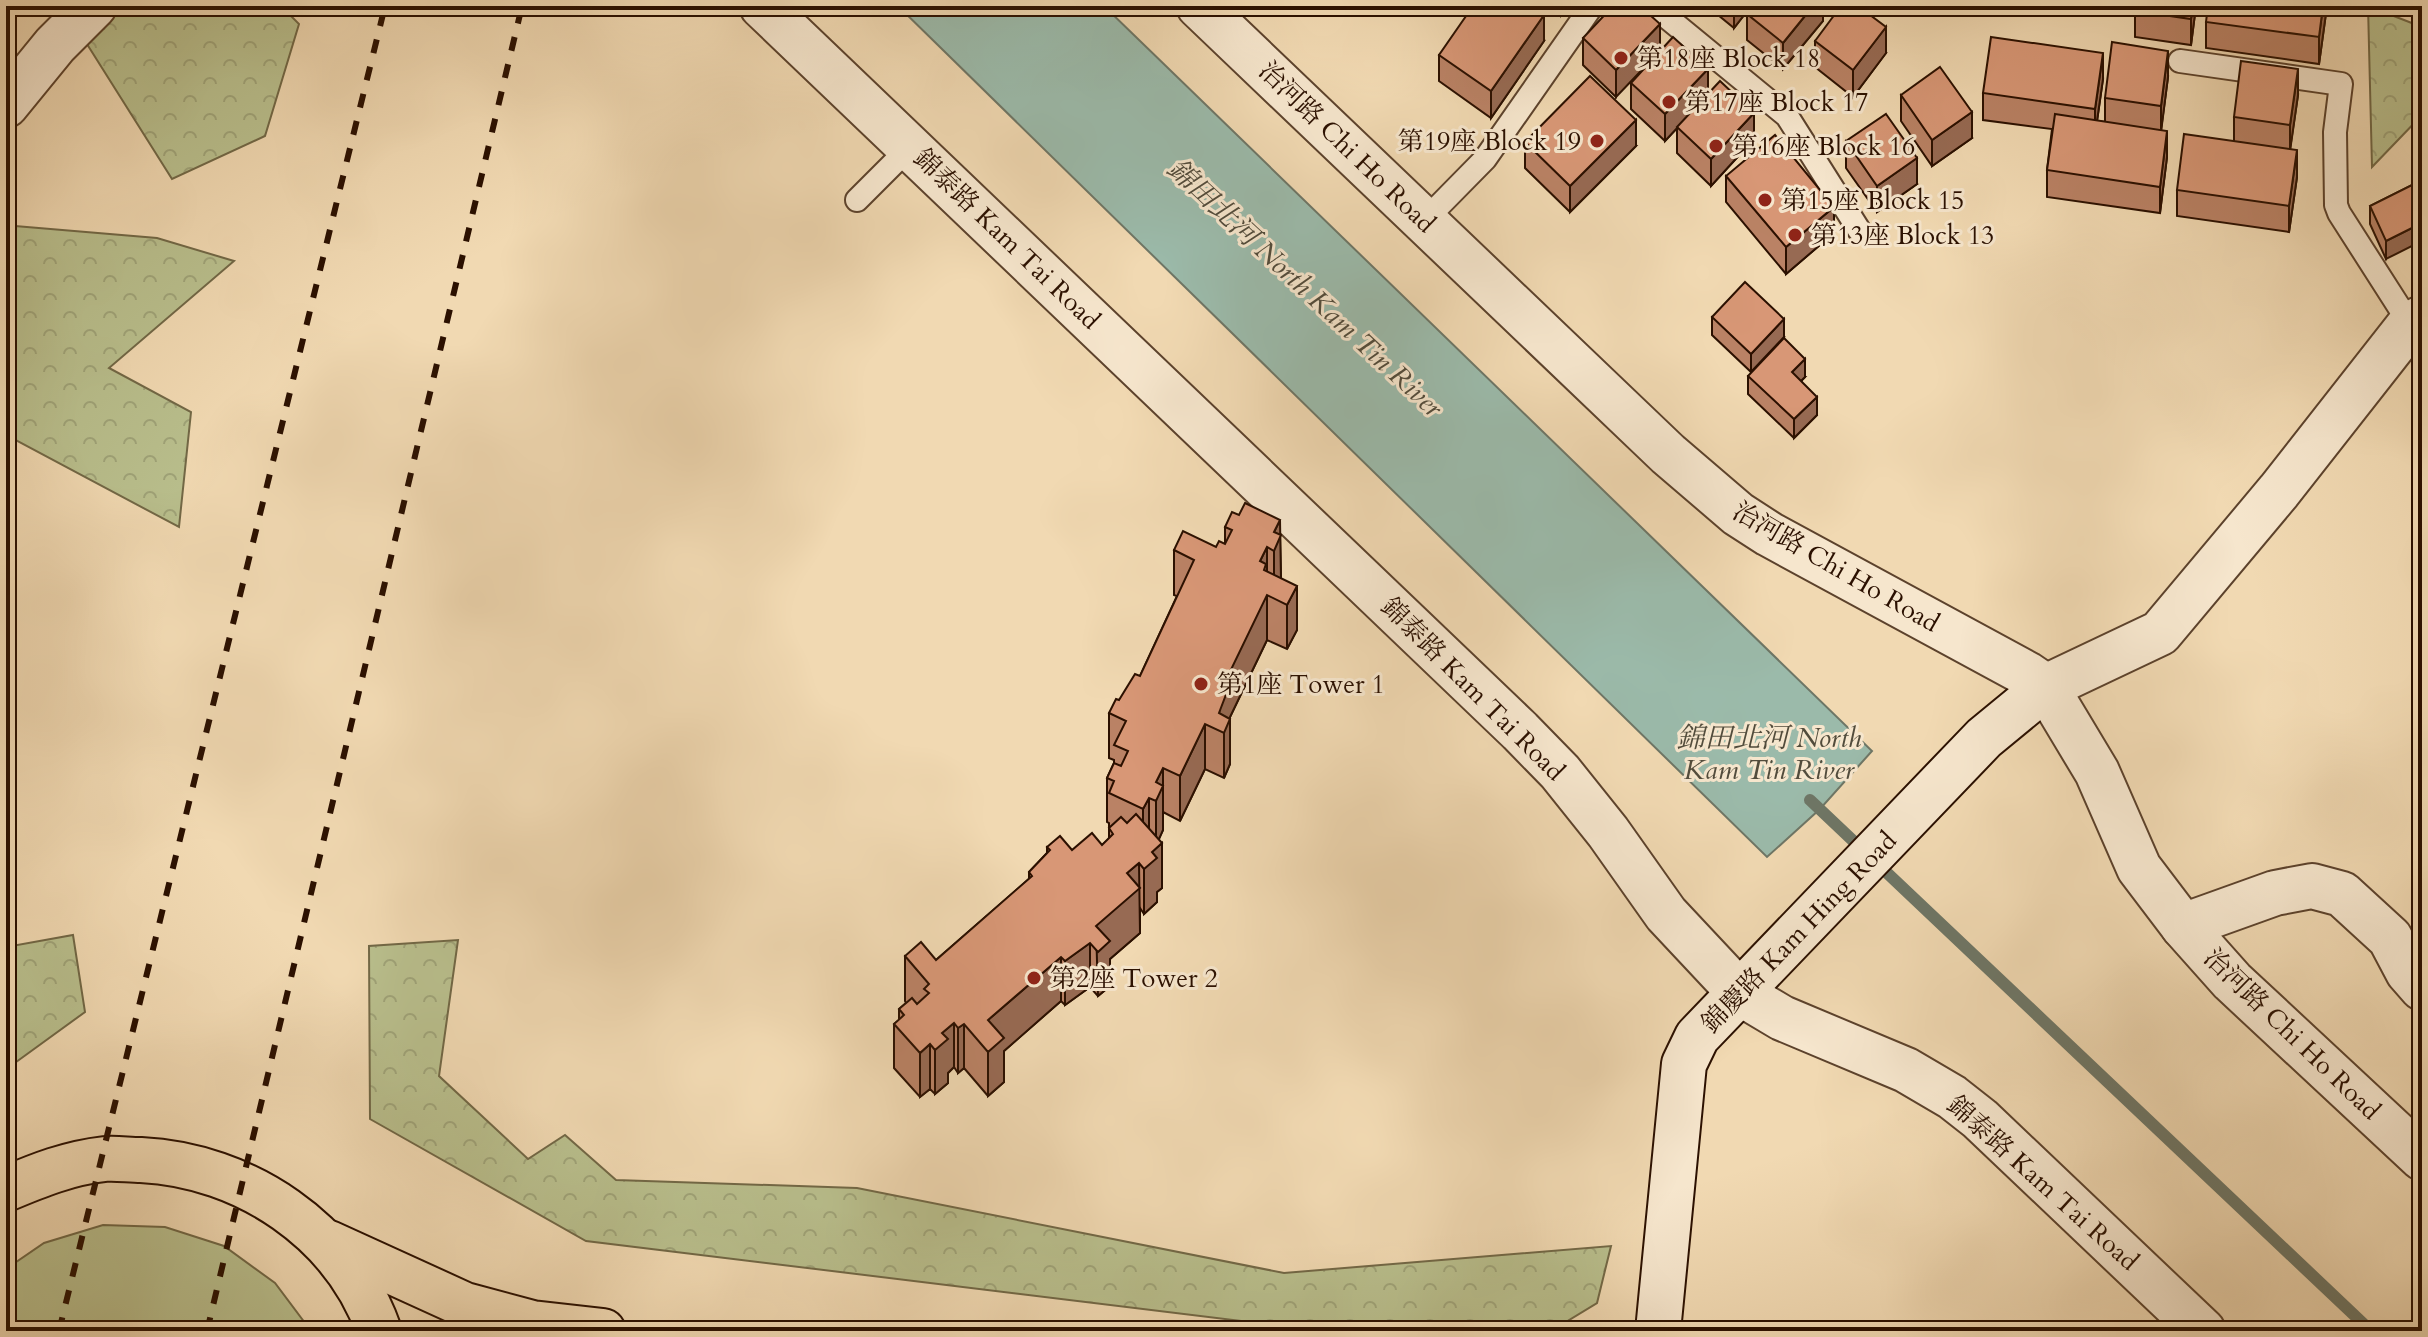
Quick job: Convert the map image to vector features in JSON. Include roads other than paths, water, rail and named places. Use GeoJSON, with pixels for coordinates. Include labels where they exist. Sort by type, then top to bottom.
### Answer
{"type":"FeatureCollection","features":[{"type":"Feature","properties":{"kind":"main road"},"geometry":{"type":"LineString","coordinates":[[6,1155],[57,1167]]}},
{"type":"Feature","properties":{"kind":"main road"},"geometry":{"type":"LineString","coordinates":[[6,1189],[57,1167],[107,1159],[171,1161],[234,1180],[278,1203],[323,1241],[357,1284],[379,1331]]}},
{"type":"Feature","properties":{"kind":"main road"},"geometry":{"type":"LineString","coordinates":[[323,1241],[465,1305],[532,1323],[603,1331]]}},
{"type":"Feature","properties":{"kind":"street"},"geometry":{"type":"LineString","coordinates":[[6,105],[55,45],[94,6]]}},
{"type":"Feature","properties":{"kind":"street","name":"錦泰路 Kam Tai Road"},"geometry":{"type":"LineString","coordinates":[[762,6],[1520,731],[1560,772],[1608,832],[1666,914],[1740,993],[1782,1018],[1906,1070],[1952,1097],[1980,1119],[2203,1331]]}},
{"type":"Feature","properties":{"kind":"street","name":"治河路 Chi Ho Road"},"geometry":{"type":"LineString","coordinates":[[1199,6],[1668,454],[1738,514],[2046,687],[2097,772],[2139,868],[2183,926],[2232,981],[2422,1158]]}},
{"type":"Feature","properties":{"kind":"street","name":"錦慶路 Kam Hing Road"},"geometry":{"type":"LineString","coordinates":[[1658,1331],[1684,1064],[1697,1037],[1984,738],[2046,687],[2160,633],[2416,321]]}},
{"type":"Feature","properties":{"kind":"street"},"geometry":{"type":"LineString","coordinates":[[2183,926],[2275,893],[2312,886],[2342,894],[2390,938],[2408,972],[2422,988]]}},
{"type":"Feature","properties":{"kind":"lane"},"geometry":{"type":"LineString","coordinates":[[1424,221],[1485,159],[1592,6]]}},
{"type":"Feature","properties":{"kind":"lane"},"geometry":{"type":"LineString","coordinates":[[1653,6],[1787,116],[1859,230]]}},
{"type":"Feature","properties":{"kind":"lane"},"geometry":{"type":"LineString","coordinates":[[2180,61],[2341,84],[2335,132],[2336,205],[2416,321]]}},
{"type":"Feature","properties":{"kind":"lane"},"geometry":{"type":"LineString","coordinates":[[857,200],[911,146]]}},
{"type":"Feature","properties":{"kind":"water","name":"錦田北河 North Kam Tin River"},"geometry":{"type":"Polygon","coordinates":[[[898,6],[1104,6],[1872,751],[1820,809],[1767,857],[898,6]]]}},
{"type":"Feature","properties":{"kind":"waterway","name":"錦田北河 North Kam Tin River"},"geometry":{"type":"LineString","coordinates":[[1810,800],[2371,1331]]}},
{"type":"Feature","properties":{"kind":"railway"},"geometry":{"type":"LineString","coordinates":[[59,1331],[385,6]]}},
{"type":"Feature","properties":{"kind":"railway"},"geometry":{"type":"LineString","coordinates":[[207,1331],[522,6]]}},
{"type":"Feature","properties":{"kind":"place","name":"第18座 Block 18"},"geometry":{"type":"Point","coordinates":[1621,58]}},
{"type":"Feature","properties":{"kind":"place","name":"第17座 Block 17"},"geometry":{"type":"Point","coordinates":[1669,102]}},
{"type":"Feature","properties":{"kind":"place","name":"第19座 Block 19"},"geometry":{"type":"Point","coordinates":[1597,141]}},
{"type":"Feature","properties":{"kind":"place","name":"第16座 Block 16"},"geometry":{"type":"Point","coordinates":[1716,146]}},
{"type":"Feature","properties":{"kind":"place","name":"第15座 Block 15"},"geometry":{"type":"Point","coordinates":[1765,200]}},
{"type":"Feature","properties":{"kind":"place","name":"第13座 Block 13"},"geometry":{"type":"Point","coordinates":[1795,235]}},
{"type":"Feature","properties":{"kind":"place","name":"第1座 Tower 1"},"geometry":{"type":"Point","coordinates":[1201,684]}},
{"type":"Feature","properties":{"kind":"place","name":"第2座 Tower 2"},"geometry":{"type":"Point","coordinates":[1034,978]}}]}
